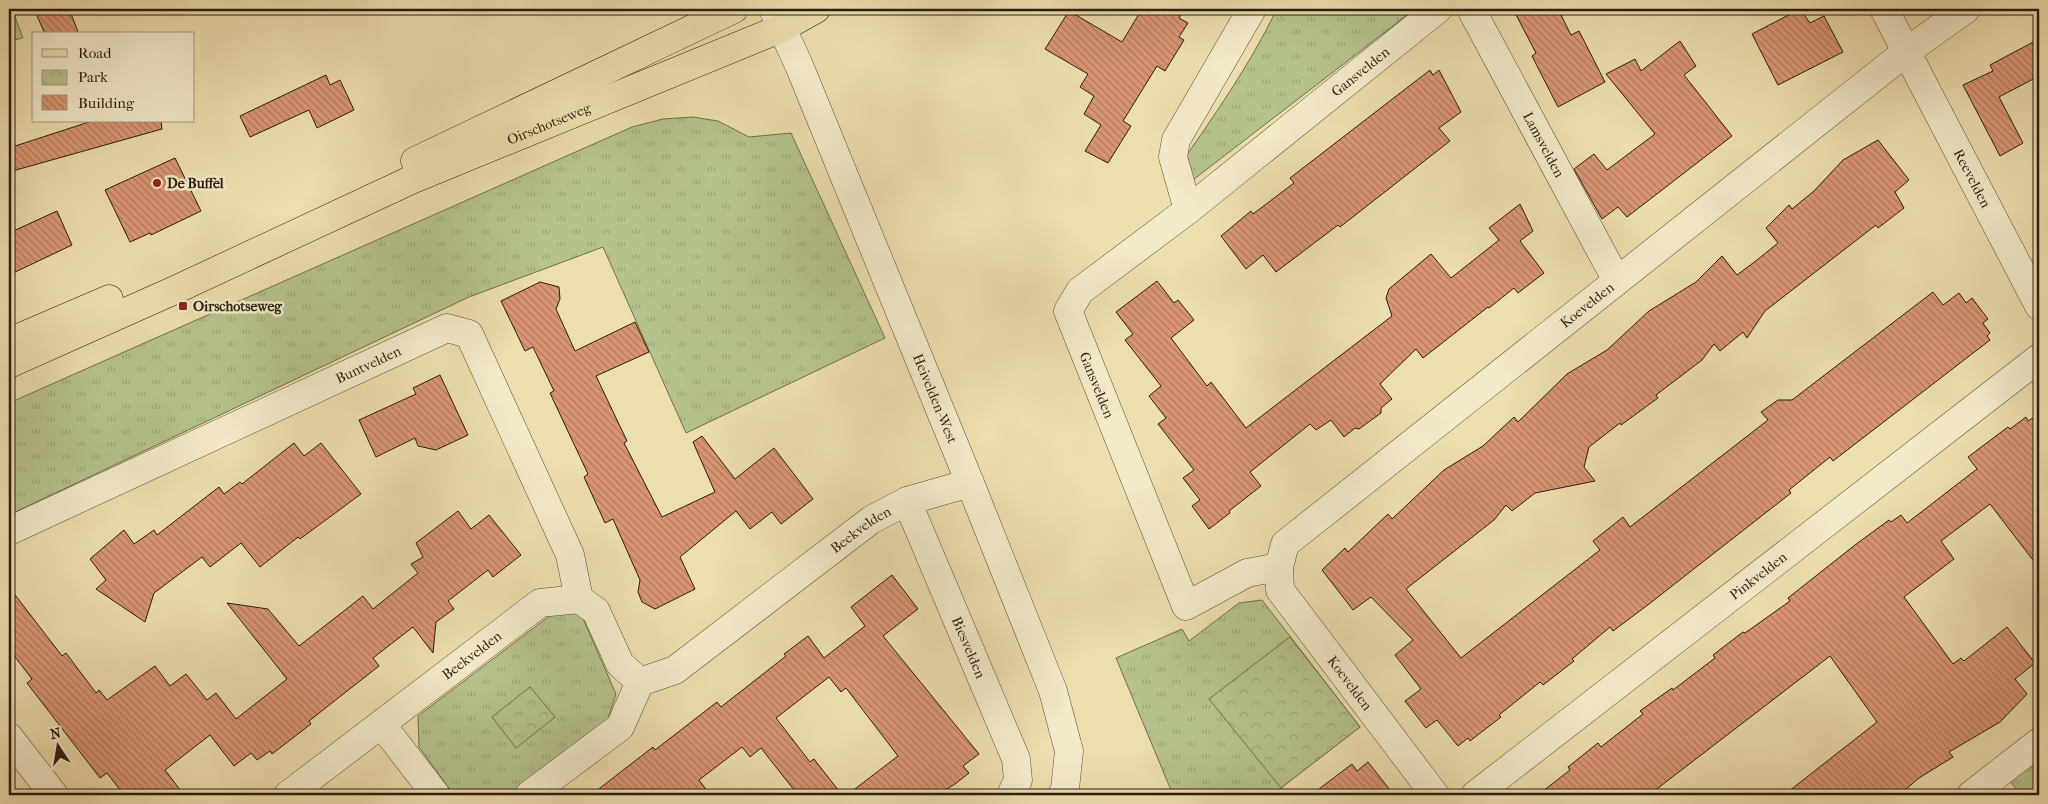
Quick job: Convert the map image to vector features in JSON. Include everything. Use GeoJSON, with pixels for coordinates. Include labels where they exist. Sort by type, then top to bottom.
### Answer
{"type":"FeatureCollection","features":[{"type":"Feature","properties":{"kind":"main road","name":"Oirschotseweg"},"geometry":{"type":"LineString","coordinates":[[9,342],[267,230],[734,9]]}},
{"type":"Feature","properties":{"kind":"main road","name":"Oirschotseweg"},"geometry":{"type":"LineString","coordinates":[[9,364],[192,282],[411,180],[777,18],[816,9]]}},
{"type":"Feature","properties":{"kind":"street"},"geometry":{"type":"LineString","coordinates":[[1188,210],[1173,157],[1176,140],[1252,9]]}},
{"type":"Feature","properties":{"kind":"street","name":"Gansvelden"},"geometry":{"type":"LineString","coordinates":[[1279,567],[1247,573],[1186,606],[1068,311],[1080,291],[1188,210],[1438,9]]}},
{"type":"Feature","properties":{"kind":"street","name":"Lamsvelden"},"geometry":{"type":"LineString","coordinates":[[1471,9],[1617,280]]}},
{"type":"Feature","properties":{"kind":"street","name":"Reevelden"},"geometry":{"type":"LineString","coordinates":[[1884,9],[2039,306]]}},
{"type":"Feature","properties":{"kind":"street","name":"Koevelden"},"geometry":{"type":"LineString","coordinates":[[1435,795],[1280,590],[1279,567],[1285,544],[1906,52],[1966,9]]}},
{"type":"Feature","properties":{"kind":"street","name":"Heivelden-West"},"geometry":{"type":"LineString","coordinates":[[777,18],[970,483],[1053,691],[1069,751],[1069,793]]}},
{"type":"Feature","properties":{"kind":"street","name":"Buntvelden"},"geometry":{"type":"LineString","coordinates":[[9,531],[447,328],[469,334],[570,555],[579,599]]}},
{"type":"Feature","properties":{"kind":"street","name":"Pinkvelden"},"geometry":{"type":"LineString","coordinates":[[1475,795],[2039,358]]}},
{"type":"Feature","properties":{"kind":"street","name":"Beekvelden"},"geometry":{"type":"LineString","coordinates":[[640,682],[675,670],[871,520],[908,501],[970,483]]}},
{"type":"Feature","properties":{"kind":"street","name":"Biesvelden"},"geometry":{"type":"LineString","coordinates":[[908,501],[1016,759],[1018,780],[1011,795]]}},
{"type":"Feature","properties":{"kind":"street"},"geometry":{"type":"LineString","coordinates":[[529,795],[620,727],[640,682],[620,664],[596,611],[579,599]]}},
{"type":"Feature","properties":{"kind":"street","name":"Beekvelden"},"geometry":{"type":"LineString","coordinates":[[288,795],[540,603],[579,599]]}},
{"type":"Feature","properties":{"kind":"street"},"geometry":{"type":"LineString","coordinates":[[382,725],[436,795]]}},
{"type":"Feature","properties":{"kind":"street"},"geometry":{"type":"LineString","coordinates":[[9,737],[54,795]]}},
{"type":"Feature","properties":{"kind":"street"},"geometry":{"type":"LineString","coordinates":[[1986,791],[2039,742]]}},
{"type":"Feature","properties":{"kind":"green space"},"geometry":{"type":"Polygon","coordinates":[[[9,9],[12,9],[23,38],[9,41],[9,9]]]}},
{"type":"Feature","properties":{"kind":"green space"},"geometry":{"type":"Polygon","coordinates":[[[1277,9],[1415,9],[1189,183],[1176,170],[1217,111],[1277,9]]]}},
{"type":"Feature","properties":{"kind":"green space"},"geometry":{"type":"Polygon","coordinates":[[[693,117],[718,121],[749,137],[791,133],[885,338],[686,433],[603,247],[469,297],[9,515],[9,403],[632,127],[663,119],[693,117]]]}},
{"type":"Feature","properties":{"kind":"green space"},"geometry":{"type":"Polygon","coordinates":[[[1262,600],[1360,727],[1281,788],[1283,795],[1173,795],[1116,658],[1182,629],[1189,641],[1239,603],[1262,600]]]}},
{"type":"Feature","properties":{"kind":"green space"},"geometry":{"type":"Polygon","coordinates":[[[556,611],[581,614],[616,694],[608,719],[513,795],[454,795],[419,747],[418,716],[556,611]]]}},
{"type":"Feature","properties":{"kind":"green space"},"geometry":{"type":"Polygon","coordinates":[[[1290,637],[1360,727],[1281,788],[1209,699],[1290,637]]]}},
{"type":"Feature","properties":{"kind":"green space"},"geometry":{"type":"Polygon","coordinates":[[[530,687],[555,717],[516,748],[492,717],[530,687]]]}},
{"type":"Feature","properties":{"kind":"green space"},"geometry":{"type":"Polygon","coordinates":[[[2039,758],[2039,795],[2021,795],[2010,781],[2039,758]]]}},
{"type":"Feature","properties":{"kind":"building"},"geometry":{"type":"Polygon","coordinates":[[[34,9],[69,9],[78,32],[44,32],[34,9]]]}},
{"type":"Feature","properties":{"kind":"building"},"geometry":{"type":"Polygon","coordinates":[[[1142,9],[1185,9],[1179,18],[1188,23],[1179,37],[1184,40],[1165,71],[1157,66],[1123,121],[1131,126],[1108,163],[1085,151],[1101,125],[1084,114],[1094,96],[1080,87],[1088,74],[1045,49],[1069,11],[1122,42],[1142,9]]]}},
{"type":"Feature","properties":{"kind":"building"},"geometry":{"type":"Polygon","coordinates":[[[1513,9],[1558,9],[1571,35],[1579,31],[1605,82],[1558,107],[1532,56],[1536,53],[1513,9]]]}},
{"type":"Feature","properties":{"kind":"building"},"geometry":{"type":"Polygon","coordinates":[[[1800,9],[1810,23],[1824,16],[1843,52],[1778,85],[1752,34],[1800,9]]]}},
{"type":"Feature","properties":{"kind":"building"},"geometry":{"type":"Polygon","coordinates":[[[2039,39],[2039,76],[1999,97],[2023,143],[2000,156],[1963,85],[1993,71],[1990,65],[2039,39]]]}},
{"type":"Feature","properties":{"kind":"building"},"geometry":{"type":"Polygon","coordinates":[[[1680,41],[1696,66],[1684,75],[1732,136],[1627,217],[1618,207],[1602,219],[1574,169],[1594,154],[1607,170],[1655,134],[1606,74],[1635,59],[1641,71],[1680,41]]]}},
{"type":"Feature","properties":{"kind":"building"},"geometry":{"type":"Polygon","coordinates":[[[1430,70],[1433,75],[1439,70],[1461,112],[1439,128],[1450,141],[1340,227],[1338,225],[1276,272],[1263,255],[1246,269],[1221,236],[1251,211],[1253,214],[1294,183],[1290,178],[1430,70]]]}},
{"type":"Feature","properties":{"kind":"building"},"geometry":{"type":"Polygon","coordinates":[[[326,75],[330,85],[340,80],[354,110],[317,128],[309,110],[250,137],[240,116],[326,75]]]}},
{"type":"Feature","properties":{"kind":"building"},"geometry":{"type":"Polygon","coordinates":[[[89,122],[161,122],[162,129],[9,172],[9,148],[89,122]]]}},
{"type":"Feature","properties":{"kind":"building"},"geometry":{"type":"Polygon","coordinates":[[[1878,140],[1909,180],[1895,192],[1904,208],[1878,228],[1876,225],[1765,311],[1747,338],[1743,332],[1720,351],[1714,344],[1702,360],[1656,395],[1658,398],[1621,425],[1620,423],[1589,447],[1584,467],[1595,481],[1535,493],[1512,511],[1506,505],[1494,520],[1406,589],[1461,658],[1600,550],[1593,541],[1623,517],[1630,527],[1768,420],[1761,412],[1778,400],[1792,400],[1933,292],[1943,305],[1959,293],[1966,303],[1972,298],[1988,319],[1983,323],[1990,333],[1987,336],[1990,340],[1833,461],[1830,457],[1789,490],[1791,493],[1613,631],[1610,627],[1572,659],[1574,661],[1543,685],[1540,682],[1499,715],[1501,717],[1470,741],[1468,738],[1458,746],[1437,720],[1426,728],[1405,701],[1421,689],[1395,655],[1413,640],[1371,597],[1353,610],[1322,570],[1345,548],[1348,552],[1388,514],[1392,519],[1444,470],[1483,446],[1514,417],[1518,422],[1567,374],[1607,350],[1649,311],[1696,282],[1722,256],[1737,275],[1757,260],[1778,243],[1766,228],[1789,205],[1792,209],[1814,191],[1843,160],[1878,140]]]}},
{"type":"Feature","properties":{"kind":"building"},"geometry":{"type":"Polygon","coordinates":[[[175,158],[201,211],[151,235],[150,233],[130,242],[105,190],[175,158]]]}},
{"type":"Feature","properties":{"kind":"building"},"geometry":{"type":"Polygon","coordinates":[[[1520,204],[1533,231],[1520,241],[1544,273],[1518,293],[1514,288],[1423,358],[1416,349],[1380,384],[1392,399],[1381,408],[1381,413],[1359,429],[1355,428],[1344,437],[1331,420],[1316,430],[1310,424],[1250,472],[1261,486],[1209,529],[1192,506],[1200,500],[1183,478],[1194,470],[1158,424],[1166,418],[1149,396],[1161,386],[1125,340],[1133,334],[1116,312],[1157,281],[1174,303],[1178,300],[1194,320],[1171,338],[1207,386],[1211,382],[1246,428],[1392,316],[1386,298],[1389,289],[1431,254],[1451,278],[1499,240],[1489,228],[1520,204]]]}},
{"type":"Feature","properties":{"kind":"building"},"geometry":{"type":"Polygon","coordinates":[[[57,211],[72,245],[9,275],[9,233],[57,211]]]}},
{"type":"Feature","properties":{"kind":"building"},"geometry":{"type":"Polygon","coordinates":[[[540,282],[559,287],[560,299],[556,309],[575,351],[635,322],[649,352],[596,376],[627,441],[624,443],[662,517],[715,492],[693,442],[702,436],[735,479],[774,448],[813,499],[781,524],[772,512],[750,529],[736,511],[680,557],[695,589],[655,609],[642,602],[638,592],[640,580],[613,519],[605,523],[584,477],[588,474],[550,393],[554,391],[533,347],[525,351],[501,301],[540,282]]]}},
{"type":"Feature","properties":{"kind":"building"},"geometry":{"type":"Polygon","coordinates":[[[440,375],[468,435],[436,450],[418,446],[415,438],[376,457],[359,420],[416,394],[413,388],[440,375]]]}},
{"type":"Feature","properties":{"kind":"building"},"geometry":{"type":"Polygon","coordinates":[[[2039,414],[2039,568],[1990,504],[1941,541],[1954,559],[1904,597],[1953,664],[1961,658],[1964,661],[2007,627],[2035,663],[2015,679],[2027,694],[2000,722],[1949,752],[1953,757],[1919,778],[1899,795],[1784,795],[1877,722],[1830,656],[1649,795],[1538,795],[1570,770],[1568,767],[1598,743],[1601,747],[1643,714],[1640,711],[1672,688],[1673,690],[1715,658],[1713,655],[1743,632],[1745,633],[1790,601],[1788,598],[1855,545],[1889,520],[1891,522],[1901,515],[1907,523],[1977,469],[1968,457],[2008,427],[2010,429],[2026,417],[2028,421],[2039,414]]]}},
{"type":"Feature","properties":{"kind":"building"},"geometry":{"type":"Polygon","coordinates":[[[294,443],[304,456],[321,443],[361,494],[300,539],[298,537],[260,567],[241,543],[210,567],[202,557],[154,593],[145,622],[96,589],[106,580],[90,559],[124,530],[134,544],[154,530],[157,535],[219,487],[224,494],[240,482],[242,484],[294,443]]]}},
{"type":"Feature","properties":{"kind":"building"},"geometry":{"type":"Polygon","coordinates":[[[458,511],[471,529],[489,515],[521,555],[493,577],[488,570],[448,601],[454,609],[436,622],[433,653],[413,627],[373,658],[379,666],[309,721],[311,724],[272,754],[270,751],[257,760],[251,753],[234,766],[210,735],[165,770],[184,795],[124,795],[107,773],[100,778],[27,683],[32,679],[9,649],[9,587],[62,656],[66,653],[96,693],[99,690],[107,700],[155,666],[170,686],[186,674],[207,700],[216,693],[236,719],[287,679],[227,603],[268,609],[299,646],[363,596],[373,609],[418,573],[411,564],[423,557],[416,543],[458,511]]]}},
{"type":"Feature","properties":{"kind":"building"},"geometry":{"type":"Polygon","coordinates":[[[892,575],[918,609],[883,636],[979,754],[963,766],[969,773],[955,784],[937,795],[847,795],[898,756],[846,688],[841,692],[829,677],[776,718],[810,762],[814,759],[842,795],[798,795],[761,748],[750,757],[742,747],[699,780],[710,795],[591,795],[653,747],[655,750],[717,702],[721,707],[786,656],[784,654],[808,636],[824,658],[865,626],[851,607],[892,575]]]}},
{"type":"Feature","properties":{"kind":"building"},"geometry":{"type":"Polygon","coordinates":[[[1368,762],[1394,795],[1311,795],[1352,764],[1357,771],[1368,762]]]}},
{"type":"Feature","properties":{"kind":"place","name":"De Buffel"},"geometry":{"type":"Point","coordinates":[157,183]}},
{"type":"Feature","properties":{"kind":"place","name":"Oirschotseweg"},"geometry":{"type":"Point","coordinates":[183,306]}}]}
